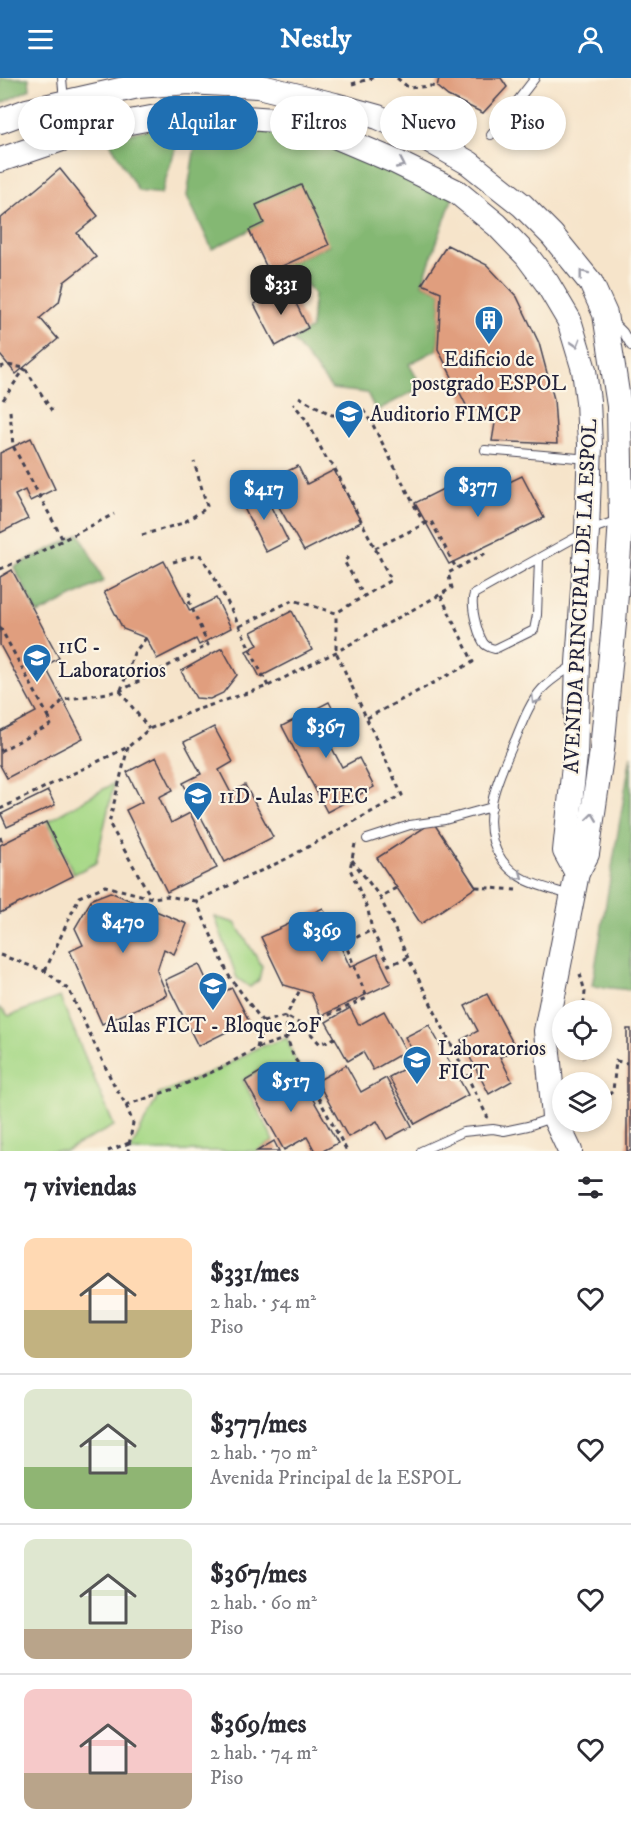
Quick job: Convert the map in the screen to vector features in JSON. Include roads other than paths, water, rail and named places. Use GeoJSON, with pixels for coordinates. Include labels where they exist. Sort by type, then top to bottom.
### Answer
{"type":"FeatureCollection","features":[{"type":"Feature","properties":{"kind":"street","name":"AVENIDA PRINCIPAL DE LA ESPOL"},"geometry":{"type":"LineString","coordinates":[[0,121],[27,111],[63,90],[138,86],[180,96]]}},
{"type":"Feature","properties":{"kind":"street","name":"AVENIDA PRINCIPAL DE LA ESPOL"},"geometry":{"type":"LineString","coordinates":[[200,96],[258,86],[378,117],[427,139],[469,164],[522,205],[552,235],[591,284],[605,314],[620,406],[626,516],[602,750],[587,854],[574,884],[546,1031],[552,1095]]}},
{"type":"Feature","properties":{"kind":"street","name":"AVENIDA PRINCIPAL DE LA ESPOL"},"geometry":{"type":"LineString","coordinates":[[258,116],[330,134],[396,162],[457,192],[497,225],[527,256],[548,283],[568,320],[584,370],[588,401],[589,459],[575,756],[565,851],[574,884]]}},
{"type":"Feature","properties":{"kind":"street","name":"AVENIDA PRINCIPAL DE LA ESPOL"},"geometry":{"type":"LineString","coordinates":[[0,160],[92,129],[147,119]]}},
{"type":"Feature","properties":{"kind":"street"},"geometry":{"type":"LineString","coordinates":[[527,256],[552,235]]}},
{"type":"Feature","properties":{"kind":"street","name":"AVENIDA PRINCIPAL DE LA ESPOL"},"geometry":{"type":"LineString","coordinates":[[561,1132],[570,1151]]}},
{"type":"Feature","properties":{"kind":"lane"},"geometry":{"type":"LineString","coordinates":[[521,96],[535,78]]}},
{"type":"Feature","properties":{"kind":"lane"},"geometry":{"type":"LineString","coordinates":[[605,314],[623,332],[631,346]]}},
{"type":"Feature","properties":{"kind":"lane"},"geometry":{"type":"LineString","coordinates":[[485,450],[589,459]]}},
{"type":"Feature","properties":{"kind":"lane"},"geometry":{"type":"LineString","coordinates":[[539,559],[537,615],[534,630],[495,649],[489,647],[483,642],[472,606],[474,594],[587,531],[626,516]]}},
{"type":"Feature","properties":{"kind":"lane"},"geometry":{"type":"LineString","coordinates":[[574,884],[524,881],[501,860],[491,826],[495,785],[531,705],[542,689],[552,680],[578,663]]}},
{"type":"Feature","properties":{"kind":"lane"},"geometry":{"type":"LineString","coordinates":[[367,839],[410,825],[445,820],[492,807]]}},
{"type":"Feature","properties":{"kind":"lane"},"geometry":{"type":"LineString","coordinates":[[421,1151],[463,1132],[493,1129],[504,1131],[528,1126],[552,1117]]}},
{"type":"Feature","properties":{"kind":"place","name":"Edificio de postgrado ESPOL"},"geometry":{"type":"Point","coordinates":[489,346]}},
{"type":"Feature","properties":{"kind":"place","name":"Auditorio FIMCP"},"geometry":{"type":"Point","coordinates":[349,440]}},
{"type":"Feature","properties":{"kind":"place","name":"11C - Laboratorios"},"geometry":{"type":"Point","coordinates":[37,684]}},
{"type":"Feature","properties":{"kind":"place","name":"11D - Aulas FIEC"},"geometry":{"type":"Point","coordinates":[198,822]}},
{"type":"Feature","properties":{"kind":"place","name":"Aulas FICT - Bloque 20F"},"geometry":{"type":"Point","coordinates":[213,1012]}},
{"type":"Feature","properties":{"kind":"place","name":"Laboratorios FICT"},"geometry":{"type":"Point","coordinates":[417,1086]}}]}
